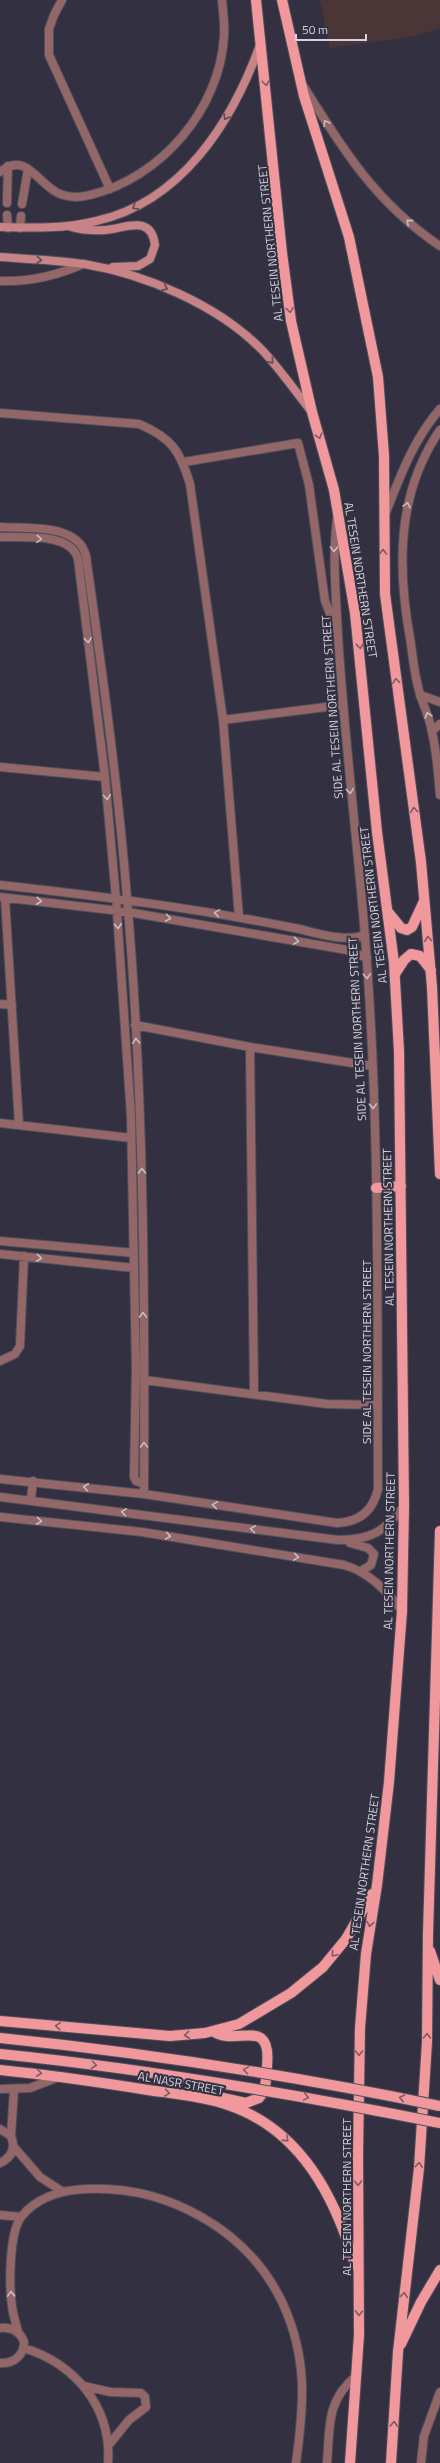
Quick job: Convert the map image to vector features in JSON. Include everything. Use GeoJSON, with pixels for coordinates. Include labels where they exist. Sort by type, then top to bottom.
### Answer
{"type":"FeatureCollection","features":[{"type":"Feature","properties":{"kind":"main road","name":"AL TESEIN NORTHERN STREET"},"geometry":{"type":"LineString","coordinates":[[256,0],[285,278],[296,346],[338,510],[359,638],[377,832],[395,974],[399,1050],[404,1506],[402,1611],[390,1782],[377,1885],[366,1954],[359,2049],[359,2277],[356,2376],[350,2463]]}},
{"type":"Feature","properties":{"kind":"main road","name":"AL TESEIN NORTHERN STREET"},"geometry":{"type":"LineString","coordinates":[[282,0],[300,80],[349,238],[373,346],[383,432],[383,563],[388,626],[409,771],[431,970],[440,1174]]}},
{"type":"Feature","properties":{"kind":"main road"},"geometry":{"type":"LineString","coordinates":[[4,227],[20,228],[68,226],[97,221],[131,210],[163,191],[188,170],[232,108],[248,77],[261,44]]}},
{"type":"Feature","properties":{"kind":"main road"},"geometry":{"type":"LineString","coordinates":[[68,226],[96,231],[137,224],[146,228],[153,235],[155,250],[147,262],[138,266],[102,268]]}},
{"type":"Feature","properties":{"kind":"main road"},"geometry":{"type":"LineString","coordinates":[[0,257],[83,264],[102,268],[140,278],[189,299],[243,333],[262,350],[312,412]]}},
{"type":"Feature","properties":{"kind":"main road"},"geometry":{"type":"LineString","coordinates":[[388,912],[401,928],[407,930],[412,927],[424,900]]}},
{"type":"Feature","properties":{"kind":"main road"},"geometry":{"type":"LineString","coordinates":[[395,974],[404,960],[411,954],[420,956],[431,970]]}},
{"type":"Feature","properties":{"kind":"main road"},"geometry":{"type":"LineString","coordinates":[[376,1188],[401,1186]]}},
{"type":"Feature","properties":{"kind":"main road"},"geometry":{"type":"LineString","coordinates":[[391,2463],[398,2352],[424,2105],[427,2042],[428,1944],[440,1531]]}},
{"type":"Feature","properties":{"kind":"main road"},"geometry":{"type":"LineString","coordinates":[[0,2021],[152,2036],[188,2035],[213,2031],[251,2018],[310,1979],[346,1939],[377,1885]]}},
{"type":"Feature","properties":{"kind":"main road"},"geometry":{"type":"LineString","coordinates":[[428,1944],[440,1980]]}},
{"type":"Feature","properties":{"kind":"main road"},"geometry":{"type":"LineString","coordinates":[[200,2098],[212,2095],[251,2102],[259,2098],[265,2087],[268,2054],[262,2040],[250,2034],[229,2037],[221,2036],[213,2031]]}},
{"type":"Feature","properties":{"kind":"main road"},"geometry":{"type":"LineString","coordinates":[[0,2038],[155,2057],[256,2072],[440,2106]]}},
{"type":"Feature","properties":{"kind":"main road"},"geometry":{"type":"LineString","coordinates":[[0,2054],[151,2072],[253,2088],[440,2123]]}},
{"type":"Feature","properties":{"kind":"main road","name":"AL NASR STREET"},"geometry":{"type":"LineString","coordinates":[[0,2070],[62,2076],[200,2098],[229,2105],[256,2117],[279,2133],[300,2153],[324,2188],[348,2243],[359,2277]]}},
{"type":"Feature","properties":{"kind":"main road"},"geometry":{"type":"LineString","coordinates":[[398,2352],[421,2302],[440,2270]]}},
{"type":"Feature","properties":{"kind":"street"},"geometry":{"type":"LineString","coordinates":[[62,0],[49,29],[48,46],[51,63],[110,189]]}},
{"type":"Feature","properties":{"kind":"street"},"geometry":{"type":"LineString","coordinates":[[0,172],[8,166],[20,165],[28,169],[57,193],[78,198],[110,189],[139,176],[160,160],[189,129],[214,82],[224,37],[222,0]]}},
{"type":"Feature","properties":{"kind":"street"},"geometry":{"type":"LineString","coordinates":[[300,80],[345,152],[364,177],[404,218],[440,246]]}},
{"type":"Feature","properties":{"kind":"street"},"geometry":{"type":"LineString","coordinates":[[7,203],[8,166]]}},
{"type":"Feature","properties":{"kind":"street"},"geometry":{"type":"LineString","coordinates":[[22,204],[28,169]]}},
{"type":"Feature","properties":{"kind":"street"},"geometry":{"type":"LineString","coordinates":[[4,227],[8,215]]}},
{"type":"Feature","properties":{"kind":"street"},"geometry":{"type":"LineString","coordinates":[[20,228],[21,216]]}},
{"type":"Feature","properties":{"kind":"street"},"geometry":{"type":"LineString","coordinates":[[0,281],[37,279],[62,273],[83,264]]}},
{"type":"Feature","properties":{"kind":"street"},"geometry":{"type":"LineString","coordinates":[[384,519],[406,462],[415,444],[440,409]]}},
{"type":"Feature","properties":{"kind":"street"},"geometry":{"type":"LineString","coordinates":[[0,413],[139,424],[159,432],[174,446],[184,462],[190,484],[223,720],[239,917]]}},
{"type":"Feature","properties":{"kind":"street"},"geometry":{"type":"LineString","coordinates":[[440,430],[426,452],[413,482],[403,529],[404,594],[420,695],[432,731],[440,795]]}},
{"type":"Feature","properties":{"kind":"street"},"geometry":{"type":"LineString","coordinates":[[184,462],[298,443],[311,498],[325,602],[338,634]]}},
{"type":"Feature","properties":{"kind":"street","name":"SIDE AL TESEIN NORTHERN STREET"},"geometry":{"type":"LineString","coordinates":[[0,1479],[33,1481],[144,1494],[337,1522],[347,1522],[360,1517],[371,1507],[376,1498],[378,1489],[380,1342],[372,1066],[367,958],[342,705],[334,562],[338,510]]}},
{"type":"Feature","properties":{"kind":"street"},"geometry":{"type":"LineString","coordinates":[[0,527],[66,533],[79,540],[84,550],[111,732],[128,899],[141,1123],[144,1494]]}},
{"type":"Feature","properties":{"kind":"street"},"geometry":{"type":"LineString","coordinates":[[0,537],[62,541],[70,545],[77,555],[105,776],[117,910],[132,1138],[136,1369],[134,1477],[136,1481],[144,1484]]}},
{"type":"Feature","properties":{"kind":"street"},"geometry":{"type":"LineString","coordinates":[[420,695],[440,702]]}},
{"type":"Feature","properties":{"kind":"street"},"geometry":{"type":"LineString","coordinates":[[223,720],[342,705]]}},
{"type":"Feature","properties":{"kind":"street"},"geometry":{"type":"LineString","coordinates":[[432,731],[440,724]]}},
{"type":"Feature","properties":{"kind":"street"},"geometry":{"type":"LineString","coordinates":[[0,767],[105,776]]}},
{"type":"Feature","properties":{"kind":"street"},"geometry":{"type":"LineString","coordinates":[[0,885],[128,899],[239,917],[345,938],[365,934]]}},
{"type":"Feature","properties":{"kind":"street"},"geometry":{"type":"LineString","coordinates":[[19,1125],[12,1005],[3,897],[117,910],[346,950],[367,958]]}},
{"type":"Feature","properties":{"kind":"street"},"geometry":{"type":"LineString","coordinates":[[0,1004],[12,1005]]}},
{"type":"Feature","properties":{"kind":"street"},"geometry":{"type":"LineString","coordinates":[[135,1025],[250,1047],[372,1066]]}},
{"type":"Feature","properties":{"kind":"street"},"geometry":{"type":"LineString","coordinates":[[250,1047],[254,1393]]}},
{"type":"Feature","properties":{"kind":"street"},"geometry":{"type":"LineString","coordinates":[[0,1123],[132,1138]]}},
{"type":"Feature","properties":{"kind":"street"},"geometry":{"type":"LineString","coordinates":[[133,1196],[142,1196]]}},
{"type":"Feature","properties":{"kind":"street"},"geometry":{"type":"LineString","coordinates":[[0,1241],[134,1253]]}},
{"type":"Feature","properties":{"kind":"street"},"geometry":{"type":"LineString","coordinates":[[0,1254],[134,1268]]}},
{"type":"Feature","properties":{"kind":"street"},"geometry":{"type":"LineString","coordinates":[[0,1361],[15,1354],[20,1346],[24,1256]]}},
{"type":"Feature","properties":{"kind":"street"},"geometry":{"type":"LineString","coordinates":[[144,1380],[254,1393],[334,1405],[378,1406]]}},
{"type":"Feature","properties":{"kind":"street"},"geometry":{"type":"LineString","coordinates":[[31,1499],[33,1481]]}},
{"type":"Feature","properties":{"kind":"street"},"geometry":{"type":"LineString","coordinates":[[0,1497],[31,1499],[338,1540],[365,1546],[372,1550],[374,1562],[368,1568],[361,1571]]}},
{"type":"Feature","properties":{"kind":"street"},"geometry":{"type":"LineString","coordinates":[[338,1540],[369,1537],[388,1526],[404,1506]]}},
{"type":"Feature","properties":{"kind":"street"},"geometry":{"type":"LineString","coordinates":[[0,1517],[142,1532],[334,1563],[361,1571],[390,1595],[402,1611]]}},
{"type":"Feature","properties":{"kind":"street"},"geometry":{"type":"LineString","coordinates":[[0,2089],[14,2090],[40,2086],[62,2076]]}},
{"type":"Feature","properties":{"kind":"street"},"geometry":{"type":"LineString","coordinates":[[14,2090],[11,2136],[14,2147],[40,2177],[63,2192]]}},
{"type":"Feature","properties":{"kind":"street"},"geometry":{"type":"LineString","coordinates":[[0,2129],[11,2136]]}},
{"type":"Feature","properties":{"kind":"street"},"geometry":{"type":"LineString","coordinates":[[0,2163],[12,2154],[14,2147]]}},
{"type":"Feature","properties":{"kind":"street"},"geometry":{"type":"LineString","coordinates":[[0,2363],[17,2359],[24,2348],[24,2342],[18,2332],[13,2315],[10,2290],[13,2241],[21,2217],[38,2203],[63,2192],[96,2189],[119,2190],[164,2200],[186,2208],[218,2228],[242,2247],[257,2264],[282,2302],[299,2353],[304,2391],[296,2463]]}},
{"type":"Feature","properties":{"kind":"street"},"geometry":{"type":"LineString","coordinates":[[0,2222],[0,2213],[21,2217]]}},
{"type":"Feature","properties":{"kind":"street"},"geometry":{"type":"LineString","coordinates":[[0,2328],[10,2328],[18,2332]]}},
{"type":"Feature","properties":{"kind":"street"},"geometry":{"type":"LineString","coordinates":[[24,2348],[51,2358],[63,2366],[84,2386],[100,2414],[108,2446],[108,2463]]}},
{"type":"Feature","properties":{"kind":"street"},"geometry":{"type":"LineString","coordinates":[[327,2463],[331,2413],[334,2401],[341,2390],[356,2376]]}},
{"type":"Feature","properties":{"kind":"street"},"geometry":{"type":"LineString","coordinates":[[84,2386],[110,2392],[141,2393],[145,2397],[146,2406],[125,2424],[108,2446]]}},
{"type":"Feature","properties":{"kind":"street"},"geometry":{"type":"LineString","coordinates":[[420,2463],[424,2436],[440,2392]]}},
{"type":"Feature","properties":{"kind":"shaded area"},"geometry":{"type":"Polygon","coordinates":[[[320,0],[440,0],[440,28],[416,36],[330,48],[320,0]]]}}]}
